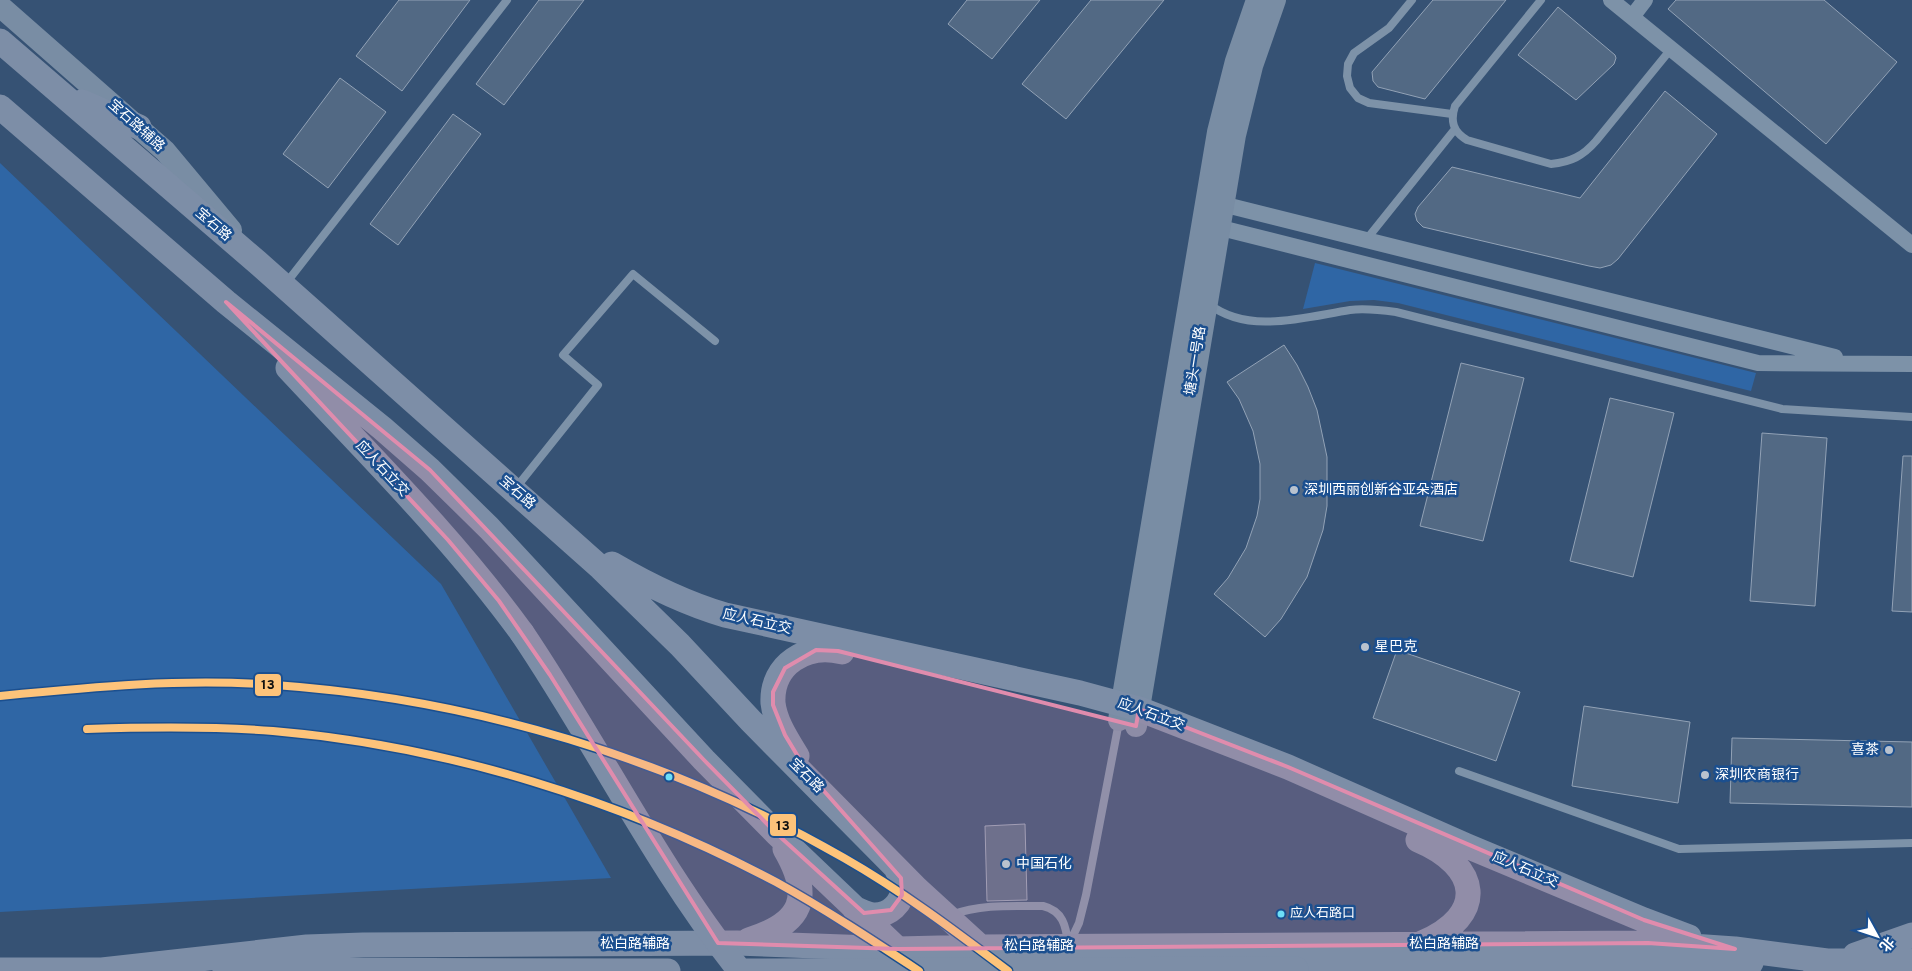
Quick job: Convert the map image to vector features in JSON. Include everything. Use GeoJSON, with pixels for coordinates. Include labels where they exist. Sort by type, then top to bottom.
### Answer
{"type":"FeatureCollection","features":[{"type":"Feature","properties":{"kind":"main road","name":"宝石路"},"geometry":{"type":"LineString","coordinates":[[0,41],[257,262],[556,526],[657,621],[896,868],[947,917],[1008,971]]}},
{"type":"Feature","properties":{"kind":"main road"},"geometry":{"type":"LineString","coordinates":[[57,90],[139,127]]}},
{"type":"Feature","properties":{"kind":"main road"},"geometry":{"type":"LineString","coordinates":[[0,107],[226,302],[382,428],[430,470],[489,528],[704,760],[776,834],[922,971]]}},
{"type":"Feature","properties":{"kind":"main road","name":"应人石立交"},"geometry":{"type":"LineString","coordinates":[[226,302],[448,540],[498,601],[550,675],[702,922],[740,971]]}},
{"type":"Feature","properties":{"kind":"main road","name":"应人石立交"},"geometry":{"type":"LineString","coordinates":[[556,526],[635,578],[674,598],[701,608],[1129,714],[1288,767],[1467,846],[1644,920],[1699,940],[1735,949]]}},
{"type":"Feature","properties":{"kind":"main road"},"geometry":{"type":"LineString","coordinates":[[824,795],[785,735],[773,705],[776,685],[785,668],[794,659],[810,651],[838,651],[1129,714],[1288,786],[1415,839],[1451,859],[1462,870],[1468,884],[1468,896],[1464,912],[1440,936],[1420,944]]}},
{"type":"Feature","properties":{"kind":"main road"},"geometry":{"type":"LineString","coordinates":[[737,943],[759,937],[776,929],[788,920],[797,909],[801,895],[800,879],[776,834]]}},
{"type":"Feature","properties":{"kind":"main road"},"geometry":{"type":"LineString","coordinates":[[854,908],[873,915],[883,914],[898,904],[902,896],[903,886],[896,868]]}},
{"type":"Feature","properties":{"kind":"main road"},"geometry":{"type":"LineString","coordinates":[[1833,961],[1912,935]]}},
{"type":"Feature","properties":{"kind":"main road","name":"松白路辅路"},"geometry":{"type":"LineString","coordinates":[[102,970],[289,949],[344,946],[737,943],[898,949],[1648,942],[1735,949],[1833,961]]}},
{"type":"Feature","properties":{"kind":"main road"},"geometry":{"type":"LineString","coordinates":[[737,943],[751,948],[762,956],[772,971]]}},
{"type":"Feature","properties":{"kind":"main road"},"geometry":{"type":"LineString","coordinates":[[1168,971],[1177,957],[1188,950],[1201,946]]}},
{"type":"Feature","properties":{"kind":"main road"},"geometry":{"type":"LineString","coordinates":[[744,971],[1669,966],[1833,961],[1912,961]]}},
{"type":"Feature","properties":{"kind":"main road"},"geometry":{"type":"LineString","coordinates":[[0,970],[668,971]]}},
{"type":"Feature","properties":{"kind":"street","name":"塘头一号路"},"geometry":{"type":"LineString","coordinates":[[1129,714],[1215,202],[1227,91],[1257,0]]}},
{"type":"Feature","properties":{"kind":"street","name":"塘头一号路"},"geometry":{"type":"LineString","coordinates":[[1215,202],[1260,40],[1275,0]]}},
{"type":"Feature","properties":{"kind":"street"},"geometry":{"type":"LineString","coordinates":[[1611,0],[1912,245]]}},
{"type":"Feature","properties":{"kind":"street"},"geometry":{"type":"LineString","coordinates":[[1632,16],[1645,0]]}},
{"type":"Feature","properties":{"kind":"street","name":"宝石路辅路"},"geometry":{"type":"LineString","coordinates":[[0,6],[139,127],[186,174],[257,262]]}},
{"type":"Feature","properties":{"kind":"street"},"geometry":{"type":"LineString","coordinates":[[1215,202],[1859,364]]}},
{"type":"Feature","properties":{"kind":"street","name":"塘头一号路"},"geometry":{"type":"LineString","coordinates":[[1129,714],[1206,301],[1211,226]]}},
{"type":"Feature","properties":{"kind":"street"},"geometry":{"type":"LineString","coordinates":[[1211,226],[1758,363],[1912,364]]}},
{"type":"Feature","properties":{"kind":"lane"},"geometry":{"type":"LineString","coordinates":[[284,286],[507,0]]}},
{"type":"Feature","properties":{"kind":"lane"},"geometry":{"type":"LineString","coordinates":[[1412,0],[1389,28],[1354,53],[1348,64],[1347,76],[1350,88],[1358,98],[1369,103],[1452,114]]}},
{"type":"Feature","properties":{"kind":"lane"},"geometry":{"type":"LineString","coordinates":[[1541,0],[1455,106],[1452,122],[1460,136],[1467,140],[1551,164],[1564,163],[1576,158],[1587,151],[1596,141],[1671,49]]}},
{"type":"Feature","properties":{"kind":"lane"},"geometry":{"type":"LineString","coordinates":[[1366,240],[1455,129]]}},
{"type":"Feature","properties":{"kind":"lane"},"geometry":{"type":"LineString","coordinates":[[514,490],[598,385],[563,355],[632,274],[715,342]]}},
{"type":"Feature","properties":{"kind":"lane"},"geometry":{"type":"LineString","coordinates":[[1206,301],[1229,316],[1256,322],[1300,319],[1351,310],[1374,309],[1396,312],[1782,408],[1912,417]]}},
{"type":"Feature","properties":{"kind":"lane"},"geometry":{"type":"LineString","coordinates":[[1069,946],[1079,923],[1086,896],[1129,714]]}},
{"type":"Feature","properties":{"kind":"lane"},"geometry":{"type":"LineString","coordinates":[[1459,771],[1679,849],[1912,843]]}},
{"type":"Feature","properties":{"kind":"lane"},"geometry":{"type":"LineString","coordinates":[[947,917],[968,909],[981,907],[1043,906],[1050,908],[1064,920],[1069,946]]}},
{"type":"Feature","properties":{"kind":"highlighted area"},"geometry":{"type":"Polygon","coordinates":[[[226,302],[430,470],[704,760],[777,834],[864,913],[891,910],[902,895],[901,878],[808,773],[785,735],[773,705],[773,692],[785,668],[816,650],[838,651],[1136,726],[1139,709],[1288,767],[1644,920],[1735,949],[1648,943],[898,949],[718,943],[550,675],[499,601],[448,540],[226,302]]]}},
{"type":"Feature","properties":{"kind":"shaded area"},"geometry":{"type":"Polygon","coordinates":[[[0,163],[441,584],[611,878],[0,912],[0,163]]]}},
{"type":"Feature","properties":{"kind":"shaded area"},"geometry":{"type":"Polygon","coordinates":[[[1315,263],[1756,373],[1751,391],[1398,303],[1374,300],[1350,301],[1303,309],[1315,263]]]}},
{"type":"Feature","properties":{"kind":"building"},"geometry":{"type":"Polygon","coordinates":[[[399,0],[470,0],[402,91],[356,56],[399,0]]]}},
{"type":"Feature","properties":{"kind":"building"},"geometry":{"type":"Polygon","coordinates":[[[539,0],[584,0],[504,105],[476,84],[539,0]]]}},
{"type":"Feature","properties":{"kind":"building"},"geometry":{"type":"Polygon","coordinates":[[[967,0],[1040,0],[992,59],[948,24],[967,0]]]}},
{"type":"Feature","properties":{"kind":"building"},"geometry":{"type":"Polygon","coordinates":[[[1091,0],[1164,0],[1066,119],[1022,84],[1091,0]]]}},
{"type":"Feature","properties":{"kind":"building"},"geometry":{"type":"Polygon","coordinates":[[[1433,0],[1506,0],[1425,99],[1378,87],[1373,81],[1372,72],[1433,0]]]}},
{"type":"Feature","properties":{"kind":"building"},"geometry":{"type":"Polygon","coordinates":[[[1676,0],[1824,0],[1897,62],[1826,144],[1668,9],[1676,0]]]}},
{"type":"Feature","properties":{"kind":"building"},"geometry":{"type":"Polygon","coordinates":[[[1558,7],[1615,55],[1616,58],[1614,64],[1576,100],[1518,55],[1558,7]]]}},
{"type":"Feature","properties":{"kind":"building"},"geometry":{"type":"Polygon","coordinates":[[[340,78],[386,112],[328,188],[283,154],[340,78]]]}},
{"type":"Feature","properties":{"kind":"building"},"geometry":{"type":"Polygon","coordinates":[[[1665,91],[1717,134],[1618,259],[1611,265],[1600,268],[1589,266],[1423,227],[1417,221],[1415,214],[1418,207],[1452,167],[1580,198],[1665,91]]]}},
{"type":"Feature","properties":{"kind":"building"},"geometry":{"type":"Polygon","coordinates":[[[453,114],[481,134],[398,245],[370,224],[453,114]]]}},
{"type":"Feature","properties":{"kind":"building","name":"深圳西丽创新谷亚朵酒店"},"geometry":{"type":"Polygon","coordinates":[[[1284,345],[1297,365],[1317,410],[1327,457],[1327,506],[1323,530],[1307,577],[1281,619],[1265,637],[1214,594],[1228,578],[1246,548],[1257,516],[1260,499],[1260,464],[1253,431],[1239,399],[1227,382],[1284,345]]]}},
{"type":"Feature","properties":{"kind":"building"},"geometry":{"type":"Polygon","coordinates":[[[1461,363],[1524,378],[1483,541],[1420,526],[1461,363]]]}},
{"type":"Feature","properties":{"kind":"building"},"geometry":{"type":"Polygon","coordinates":[[[1610,398],[1674,413],[1633,577],[1570,561],[1610,398]]]}},
{"type":"Feature","properties":{"kind":"building"},"geometry":{"type":"Polygon","coordinates":[[[1762,433],[1827,438],[1815,606],[1750,601],[1762,433]]]}},
{"type":"Feature","properties":{"kind":"building"},"geometry":{"type":"Polygon","coordinates":[[[1903,456],[1912,456],[1912,612],[1892,611],[1903,456]]]}},
{"type":"Feature","properties":{"kind":"building"},"geometry":{"type":"Polygon","coordinates":[[[1397,650],[1520,692],[1496,761],[1373,718],[1397,650]]]}},
{"type":"Feature","properties":{"kind":"building"},"geometry":{"type":"Polygon","coordinates":[[[1584,706],[1690,722],[1678,803],[1572,786],[1584,706]]]}},
{"type":"Feature","properties":{"kind":"building"},"geometry":{"type":"Polygon","coordinates":[[[1732,738],[1912,742],[1912,807],[1730,803],[1732,738]]]}},
{"type":"Feature","properties":{"kind":"building","name":"中国石化"},"geometry":{"type":"Polygon","coordinates":[[[1025,824],[1027,900],[987,901],[985,826],[1025,824]]]}},
{"type":"Feature","properties":{"kind":"transit line","name":"13"},"geometry":{"type":"LineString","coordinates":[[0,696],[137,684],[206,682],[275,685],[349,692],[423,704],[497,720],[569,739],[640,763],[710,791],[778,822],[887,884],[948,926],[1008,971]]}},
{"type":"Feature","properties":{"kind":"transit line","name":"13"},"geometry":{"type":"LineString","coordinates":[[87,729],[226,728],[338,738],[404,749],[532,781],[595,802],[657,826],[717,853],[794,892],[919,971]]}},
{"type":"Feature","properties":{"kind":"place","name":"深圳西丽创新谷亚朵酒店"},"geometry":{"type":"Point","coordinates":[1294,490]}},
{"type":"Feature","properties":{"kind":"place","name":"星巴克"},"geometry":{"type":"Point","coordinates":[1365,647]}},
{"type":"Feature","properties":{"kind":"place","name":"喜茶"},"geometry":{"type":"Point","coordinates":[1889,750]}},
{"type":"Feature","properties":{"kind":"place","name":"深圳农商银行"},"geometry":{"type":"Point","coordinates":[1705,775]}},
{"type":"Feature","properties":{"kind":"place","name":"中国石化"},"geometry":{"type":"Point","coordinates":[1006,864]}},
{"type":"Feature","properties":{"kind":"place","name":"应人石路口"},"geometry":{"type":"Point","coordinates":[1281,914]}}]}
